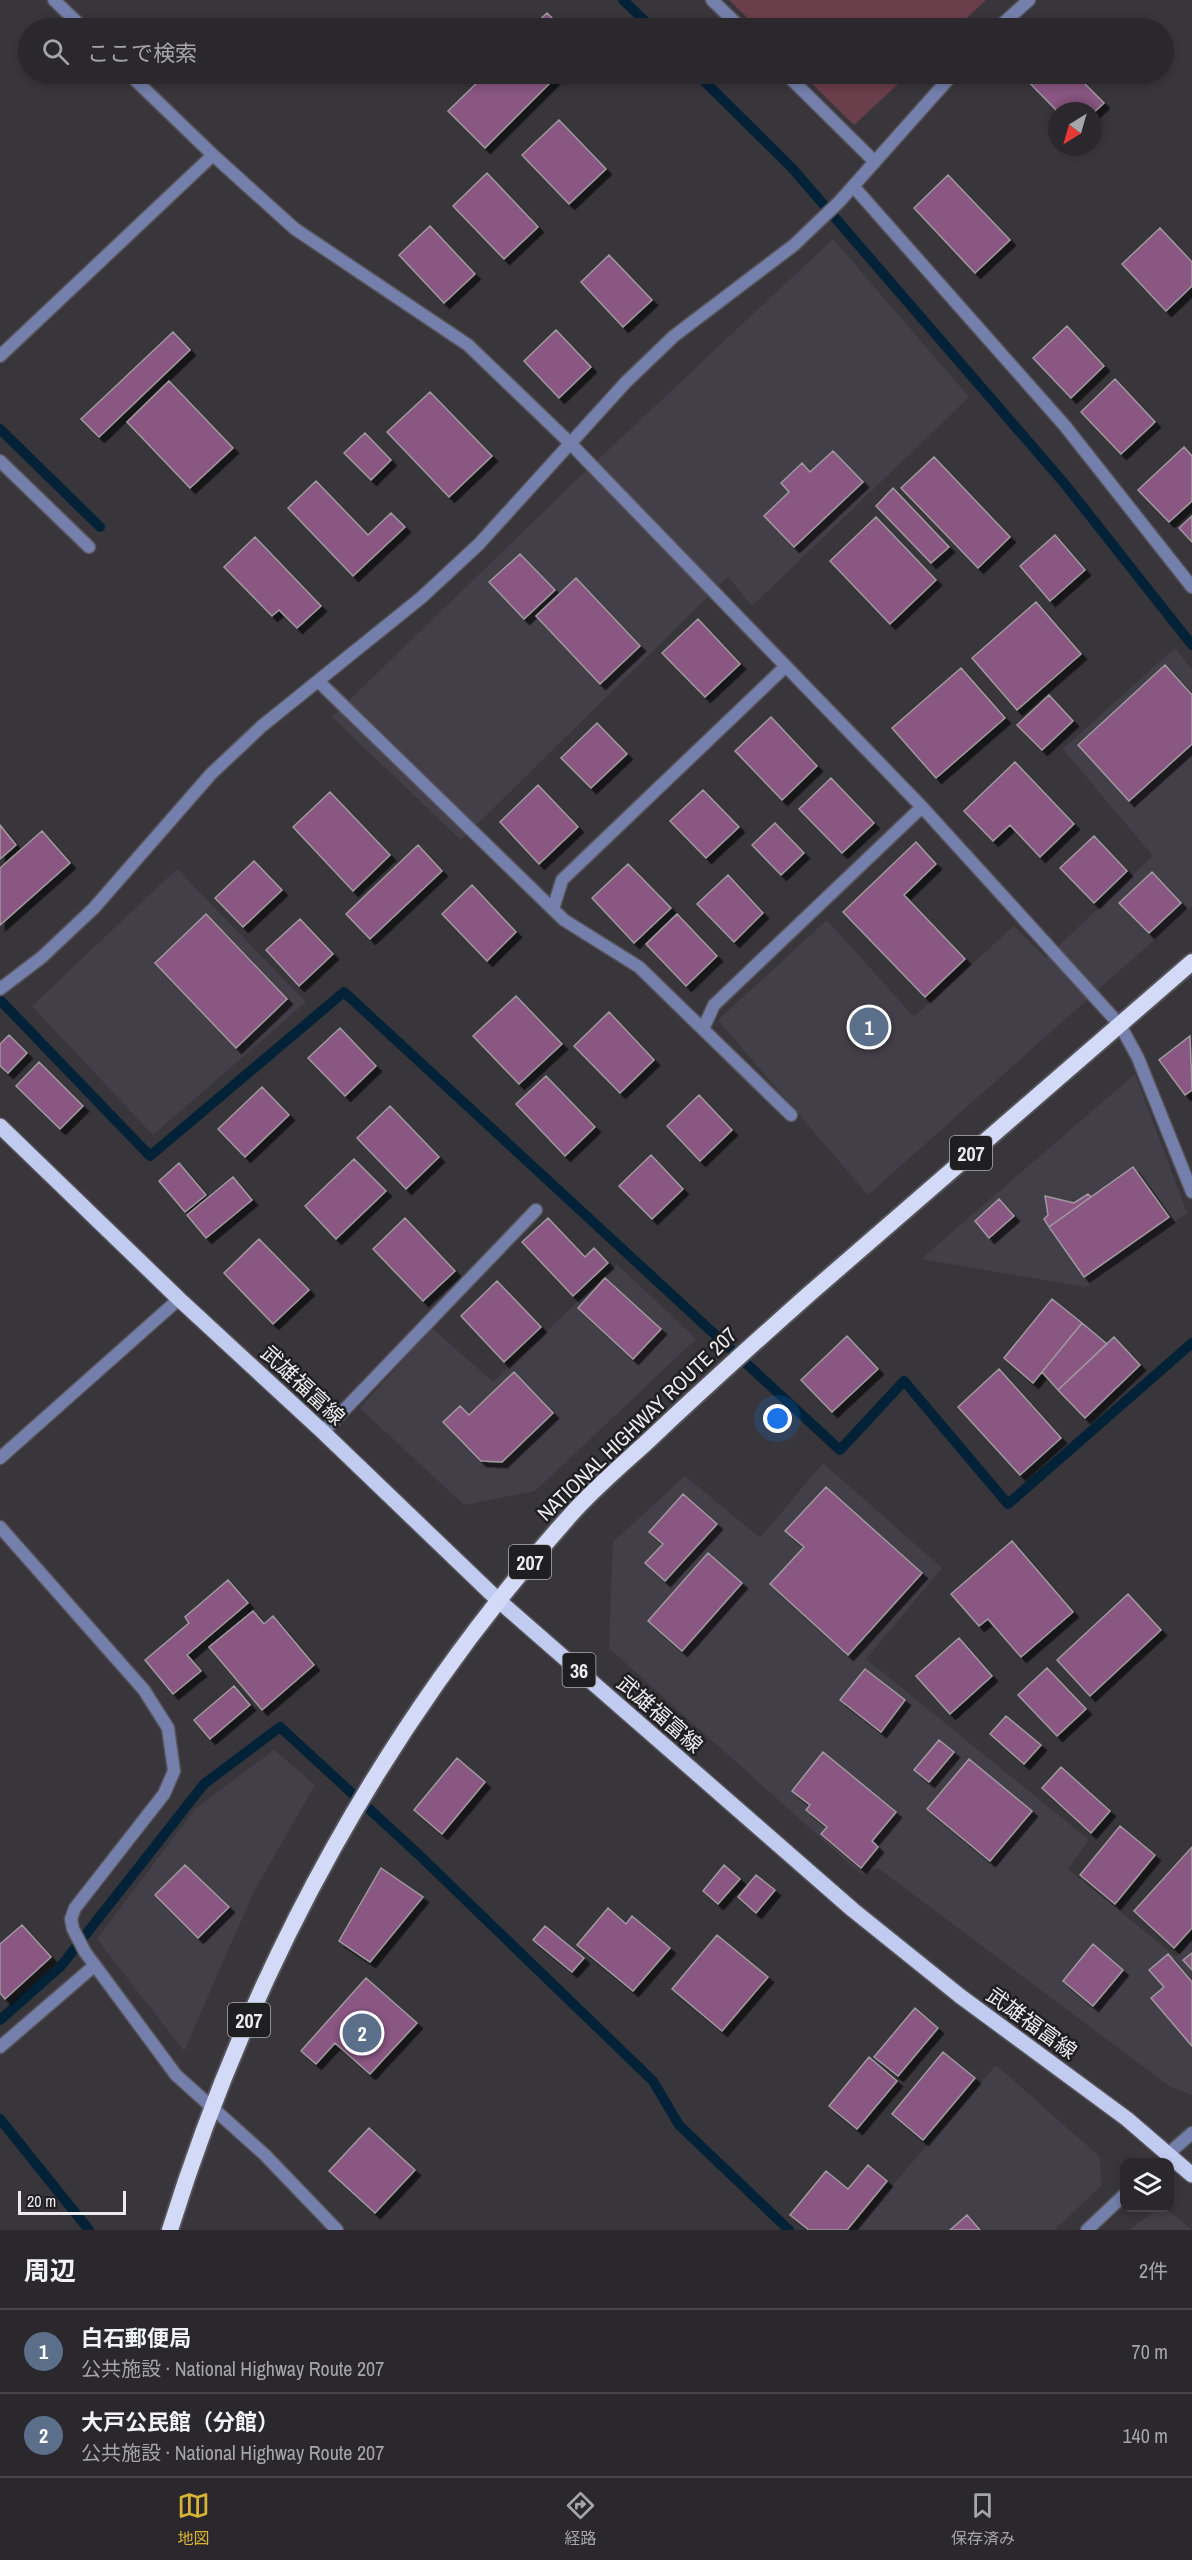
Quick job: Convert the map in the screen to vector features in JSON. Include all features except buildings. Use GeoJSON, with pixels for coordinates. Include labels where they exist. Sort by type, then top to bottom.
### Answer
{"type":"FeatureCollection","features":[{"type":"Feature","properties":{"kind":"highway","name":"NATIONAL HIGHWAY ROUTE 207"},"geometry":{"type":"LineString","coordinates":[[170,2230],[211,2108],[280,1947],[369,1785],[415,1713],[498,1600],[578,1506],[725,1369],[1192,962]]}},
{"type":"Feature","properties":{"kind":"main road","name":"武雄福富線"},"geometry":{"type":"LineString","coordinates":[[0,1126],[179,1299],[323,1432],[498,1600],[853,1910],[960,1996],[1127,2119],[1163,2158]]}},
{"type":"Feature","properties":{"kind":"main road","name":"武雄福富線"},"geometry":{"type":"LineString","coordinates":[[1174,2164],[1192,2175]]}},
{"type":"Feature","properties":{"kind":"street"},"geometry":{"type":"LineString","coordinates":[[54,0],[73,18]]}},
{"type":"Feature","properties":{"kind":"street"},"geometry":{"type":"LineString","coordinates":[[712,0],[731,18]]}},
{"type":"Feature","properties":{"kind":"street"},"geometry":{"type":"LineString","coordinates":[[1009,18],[1029,0]]}},
{"type":"Feature","properties":{"kind":"street"},"geometry":{"type":"LineString","coordinates":[[139,84],[295,229],[468,345],[570,443],[922,807],[1120,1025],[1138,1058],[1192,1192]]}},
{"type":"Feature","properties":{"kind":"street"},"geometry":{"type":"LineString","coordinates":[[796,84],[874,162]]}},
{"type":"Feature","properties":{"kind":"street"},"geometry":{"type":"LineString","coordinates":[[3,987],[42,957],[94,908],[211,774],[262,726],[422,597],[479,544],[626,382],[675,336],[794,245],[839,202],[944,84]]}},
{"type":"Feature","properties":{"kind":"street"},"geometry":{"type":"LineString","coordinates":[[0,356],[213,155]]}},
{"type":"Feature","properties":{"kind":"street"},"geometry":{"type":"LineString","coordinates":[[853,186],[1065,426],[1192,587]]}},
{"type":"Feature","properties":{"kind":"street"},"geometry":{"type":"LineString","coordinates":[[0,461],[89,547]]}},
{"type":"Feature","properties":{"kind":"street"},"geometry":{"type":"LineString","coordinates":[[553,909],[562,880],[786,666]]}},
{"type":"Feature","properties":{"kind":"street"},"geometry":{"type":"LineString","coordinates":[[318,681],[564,920],[639,967],[790,1115]]}},
{"type":"Feature","properties":{"kind":"street"},"geometry":{"type":"LineString","coordinates":[[703,1029],[714,1005],[922,807]]}},
{"type":"Feature","properties":{"kind":"street"},"geometry":{"type":"LineString","coordinates":[[323,1432],[536,1210]]}},
{"type":"Feature","properties":{"kind":"street"},"geometry":{"type":"LineString","coordinates":[[0,1458],[179,1299]]}},
{"type":"Feature","properties":{"kind":"street"},"geometry":{"type":"LineString","coordinates":[[0,1527],[144,1690],[168,1728],[174,1771],[164,1794],[75,1908],[71,1920],[73,1929],[94,1966],[176,2075],[265,2155],[337,2230]]}},
{"type":"Feature","properties":{"kind":"street"},"geometry":{"type":"LineString","coordinates":[[0,2047],[94,1966]]}},
{"type":"Feature","properties":{"kind":"street"},"geometry":{"type":"LineString","coordinates":[[1163,2158],[1192,2133]]}},
{"type":"Feature","properties":{"kind":"street"},"geometry":{"type":"LineString","coordinates":[[1087,2230],[1120,2200]]}},
{"type":"Feature","properties":{"kind":"shaded area"},"geometry":{"type":"Polygon","coordinates":[[[729,0],[986,0],[967,18],[748,18],[729,0]]]}},
{"type":"Feature","properties":{"kind":"shaded area"},"geometry":{"type":"Polygon","coordinates":[[[812,84],[898,84],[854,125],[812,84]]]}},
{"type":"Feature","properties":{"kind":"shaded area"},"geometry":{"type":"Polygon","coordinates":[[[833,239],[969,397],[752,606],[728,577],[461,840],[332,717],[570,486],[833,239]]]}},
{"type":"Feature","properties":{"kind":"shaded area"},"geometry":{"type":"Polygon","coordinates":[[[1175,648],[1192,670],[1192,906],[868,1195],[718,1020],[827,920],[914,1017],[1014,926],[1046,958],[1153,856],[1063,749],[1175,648]]]}},
{"type":"Feature","properties":{"kind":"shaded area"},"geometry":{"type":"Polygon","coordinates":[[[177,869],[306,1002],[153,1135],[32,1006],[177,869]]]}},
{"type":"Feature","properties":{"kind":"shaded area"},"geometry":{"type":"Polygon","coordinates":[[[1135,1074],[1187,1213],[1086,1287],[921,1259],[1135,1074]]]}},
{"type":"Feature","properties":{"kind":"shaded area"},"geometry":{"type":"Polygon","coordinates":[[[617,1264],[696,1339],[535,1491],[464,1505],[360,1408],[432,1328],[493,1382],[617,1264]]]}},
{"type":"Feature","properties":{"kind":"shaded area"},"geometry":{"type":"Polygon","coordinates":[[[823,1463],[942,1568],[866,1659],[1089,1840],[1068,1869],[1176,1957],[1192,1939],[1192,2095],[1169,2086],[878,1868],[862,1875],[609,1648],[613,1542],[685,1476],[760,1538],[823,1463]]]}},
{"type":"Feature","properties":{"kind":"shaded area"},"geometry":{"type":"Polygon","coordinates":[[[274,1750],[315,1785],[254,1891],[184,2051],[97,1939],[195,1809],[274,1750]]]}},
{"type":"Feature","properties":{"kind":"shaded area"},"geometry":{"type":"Polygon","coordinates":[[[996,2065],[1100,2157],[1101,2186],[1054,2230],[854,2230],[996,2065]]]}},
{"type":"Feature","properties":{"kind":"shaded area"},"geometry":{"type":"Polygon","coordinates":[[[1154,2212],[1170,2212],[1192,2230],[1129,2230],[1154,2212]]]}},
{"type":"Feature","properties":{"kind":"waterway"},"geometry":{"type":"LineString","coordinates":[[623,0],[642,18]]}},
{"type":"Feature","properties":{"kind":"waterway"},"geometry":{"type":"LineString","coordinates":[[707,84],[792,168],[1064,483],[1192,645]]}},
{"type":"Feature","properties":{"kind":"waterway"},"geometry":{"type":"LineString","coordinates":[[0,429],[100,527]]}},
{"type":"Feature","properties":{"kind":"waterway"},"geometry":{"type":"LineString","coordinates":[[0,1000],[150,1156],[344,992],[840,1450],[904,1381],[1008,1504],[1192,1343]]}},
{"type":"Feature","properties":{"kind":"waterway"},"geometry":{"type":"LineString","coordinates":[[0,2020],[61,1966],[204,1784],[280,1727],[418,1854],[653,2081],[679,2125],[789,2230]]}},
{"type":"Feature","properties":{"kind":"waterway"},"geometry":{"type":"LineString","coordinates":[[0,2119],[89,2230]]}},
{"type":"Feature","properties":{"kind":"place","name":"白石郵便局"},"geometry":{"type":"Point","coordinates":[869,1027]}},
{"type":"Feature","properties":{"kind":"place","name":"大戸公民館（分館）"},"geometry":{"type":"Point","coordinates":[362,2033]}}]}
